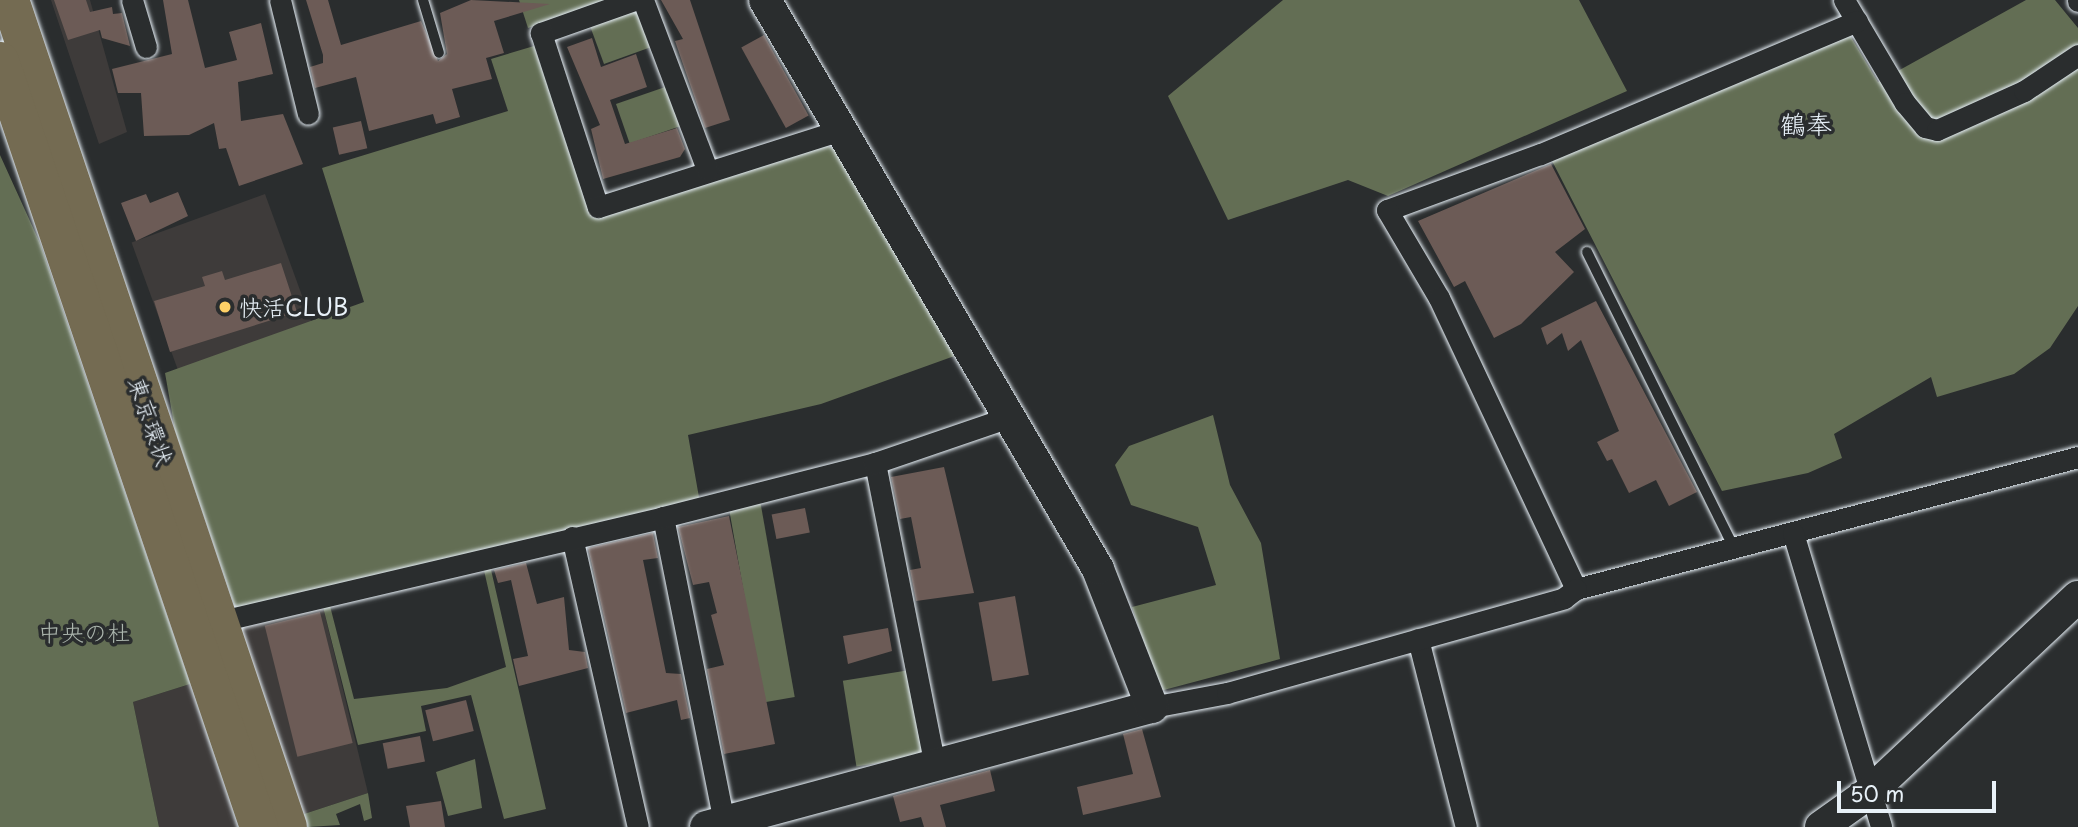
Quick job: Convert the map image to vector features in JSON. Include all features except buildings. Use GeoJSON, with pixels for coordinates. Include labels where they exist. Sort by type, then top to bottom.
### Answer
{"type":"FeatureCollection","features":[{"type":"Feature","properties":{"kind":"highway","name":"東京環状"},"geometry":{"type":"LineString","coordinates":[[18,5],[120,274],[154,429],[221,621],[288,827]]}},
{"type":"Feature","properties":{"kind":"highway","name":"東京環状"},"geometry":{"type":"LineString","coordinates":[[0,61],[259,827]]}},
{"type":"Feature","properties":{"kind":"highway"},"geometry":{"type":"LineString","coordinates":[[0,107],[55,224]]}},
{"type":"Feature","properties":{"kind":"street"},"geometry":{"type":"LineString","coordinates":[[132,0],[146,47]]}},
{"type":"Feature","properties":{"kind":"street"},"geometry":{"type":"LineString","coordinates":[[280,0],[308,114]]}},
{"type":"Feature","properties":{"kind":"street"},"geometry":{"type":"LineString","coordinates":[[634,0],[541,33],[598,207],[707,169],[841,130]]}},
{"type":"Feature","properties":{"kind":"street"},"geometry":{"type":"LineString","coordinates":[[643,0],[707,169]]}},
{"type":"Feature","properties":{"kind":"street"},"geometry":{"type":"LineString","coordinates":[[765,0],[1098,569],[1153,707]]}},
{"type":"Feature","properties":{"kind":"street"},"geometry":{"type":"LineString","coordinates":[[1844,0],[1905,103],[1925,127],[1937,130],[2024,91],[2078,55]]}},
{"type":"Feature","properties":{"kind":"street"},"geometry":{"type":"LineString","coordinates":[[1576,589],[1439,298],[1387,210],[1539,154],[1857,21]]}},
{"type":"Feature","properties":{"kind":"street"},"geometry":{"type":"LineString","coordinates":[[221,621],[663,517],[875,463],[1009,417]]}},
{"type":"Feature","properties":{"kind":"street"},"geometry":{"type":"LineString","coordinates":[[663,517],[715,824],[1153,707],[1227,693],[1418,639],[1576,589],[2078,457]]}},
{"type":"Feature","properties":{"kind":"street"},"geometry":{"type":"LineString","coordinates":[[875,463],[935,765]]}},
{"type":"Feature","properties":{"kind":"street"},"geometry":{"type":"LineString","coordinates":[[1793,533],[1881,827]]}},
{"type":"Feature","properties":{"kind":"street"},"geometry":{"type":"LineString","coordinates":[[572,537],[638,827]]}},
{"type":"Feature","properties":{"kind":"street"},"geometry":{"type":"LineString","coordinates":[[1821,827],[1870,792],[2078,597]]}},
{"type":"Feature","properties":{"kind":"street"},"geometry":{"type":"LineString","coordinates":[[1418,639],[1466,827]]}},
{"type":"Feature","properties":{"kind":"lane"},"geometry":{"type":"LineString","coordinates":[[423,0],[439,53]]}},
{"type":"Feature","properties":{"kind":"lane"},"geometry":{"type":"LineString","coordinates":[[1587,252],[1734,548]]}},
{"type":"Feature","properties":{"kind":"shaded area"},"geometry":{"type":"Polygon","coordinates":[[[51,0],[90,0],[127,132],[99,144],[51,0]]]}},
{"type":"Feature","properties":{"kind":"shaded area"},"geometry":{"type":"Polygon","coordinates":[[[265,194],[312,323],[178,371],[132,243],[265,194]]]}},
{"type":"Feature","properties":{"kind":"shaded area"},"geometry":{"type":"Polygon","coordinates":[[[322,603],[368,793],[304,814],[239,623],[322,603]]]}},
{"type":"Feature","properties":{"kind":"shaded area"},"geometry":{"type":"Polygon","coordinates":[[[190,684],[238,827],[159,827],[133,702],[190,684]]]}},
{"type":"Feature","properties":{"kind":"green space"},"geometry":{"type":"Polygon","coordinates":[[[519,0],[609,0],[528,28],[519,0]]]}},
{"type":"Feature","properties":{"kind":"green space"},"geometry":{"type":"Polygon","coordinates":[[[1283,0],[1579,0],[1627,91],[1388,196],[1348,180],[1228,220],[1168,96],[1283,0]]]}},
{"type":"Feature","properties":{"kind":"green space"},"geometry":{"type":"Polygon","coordinates":[[[2026,0],[2055,0],[2078,28],[2078,306],[2050,348],[2014,374],[1937,397],[1931,377],[1834,434],[1842,458],[1808,473],[1722,491],[1549,155],[1848,32],[1878,82],[2026,0]]]}},
{"type":"Feature","properties":{"kind":"green space"},"geometry":{"type":"Polygon","coordinates":[[[632,11],[641,13],[654,46],[604,64],[590,26],[632,11]]]}},
{"type":"Feature","properties":{"kind":"green space"},"geometry":{"type":"Polygon","coordinates":[[[534,46],[592,217],[824,144],[838,151],[960,354],[821,404],[688,435],[700,503],[237,613],[175,430],[165,373],[364,302],[322,168],[508,111],[491,59],[534,46]]]}},
{"type":"Feature","properties":{"kind":"green space"},"geometry":{"type":"Polygon","coordinates":[[[668,86],[682,126],[630,144],[616,104],[668,86]]]}},
{"type":"Feature","properties":{"kind":"green space","name":"中央の杜"},"geometry":{"type":"Polygon","coordinates":[[[0,155],[40,243],[190,684],[133,702],[159,827],[0,827],[0,155]]]}},
{"type":"Feature","properties":{"kind":"green space"},"geometry":{"type":"Polygon","coordinates":[[[1213,415],[1230,485],[1261,543],[1280,659],[1160,691],[1132,607],[1216,585],[1198,527],[1131,505],[1115,465],[1129,446],[1213,415]]]}},
{"type":"Feature","properties":{"kind":"green space"},"geometry":{"type":"Polygon","coordinates":[[[760,500],[795,697],[763,703],[728,506],[760,500]]]}},
{"type":"Feature","properties":{"kind":"green space"},"geometry":{"type":"Polygon","coordinates":[[[489,561],[546,809],[504,819],[471,695],[421,706],[426,731],[358,745],[322,603],[489,561]],[[483,566],[330,606],[354,699],[447,688],[506,667],[483,566]]]}},
{"type":"Feature","properties":{"kind":"green space"},"geometry":{"type":"Polygon","coordinates":[[[910,670],[924,756],[856,767],[843,681],[910,670]]]}},
{"type":"Feature","properties":{"kind":"green space"},"geometry":{"type":"Polygon","coordinates":[[[475,759],[482,808],[448,816],[436,772],[475,759]]]}},
{"type":"Feature","properties":{"kind":"green space"},"geometry":{"type":"Polygon","coordinates":[[[368,793],[372,818],[364,821],[360,804],[336,814],[340,825],[308,827],[304,814],[368,793]]]}},
{"type":"Feature","properties":{"kind":"place","name":"快活CLUB"},"geometry":{"type":"Point","coordinates":[225,307]}},
{"type":"Feature","properties":{"kind":"district","name":"鶴奉"},"geometry":{"type":"Point","coordinates":[1806,124]}}]}
